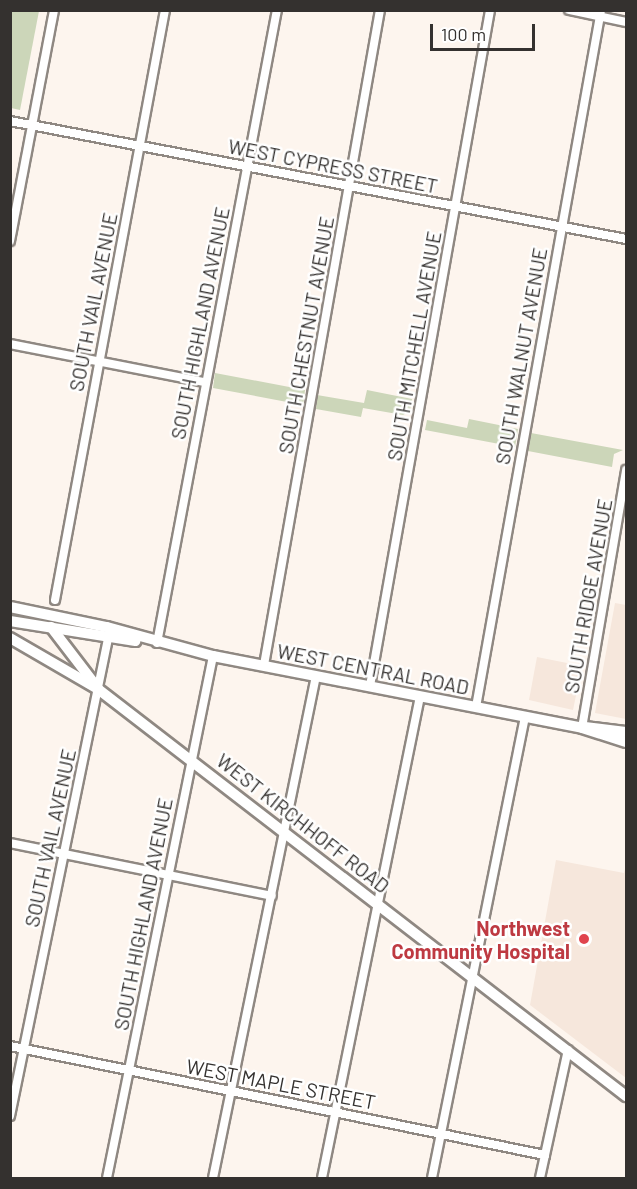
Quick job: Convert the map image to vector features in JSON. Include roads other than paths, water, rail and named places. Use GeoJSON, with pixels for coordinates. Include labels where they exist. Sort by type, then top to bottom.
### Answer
{"type":"FeatureCollection","features":[{"type":"Feature","properties":{"kind":"main road","name":"WEST CENTRAL ROAD"},"geometry":{"type":"LineString","coordinates":[[10,607],[107,627],[157,643],[213,656],[582,728],[627,732]]}},
{"type":"Feature","properties":{"kind":"main road","name":"WEST KIRCHHOFF ROAD"},"geometry":{"type":"LineString","coordinates":[[29,610],[53,628],[98,689]]}},
{"type":"Feature","properties":{"kind":"main road","name":"WEST CENTRAL ROAD"},"geometry":{"type":"LineString","coordinates":[[10,621],[108,638],[157,643]]}},
{"type":"Feature","properties":{"kind":"main road","name":"WEST KIRCHHOFF ROAD"},"geometry":{"type":"LineString","coordinates":[[10,638],[98,689],[191,758],[627,1096]]}},
{"type":"Feature","properties":{"kind":"main road","name":"WEST CENTRAL ROAD"},"geometry":{"type":"LineString","coordinates":[[582,728],[627,742]]}},
{"type":"Feature","properties":{"kind":"street"},"geometry":{"type":"LineString","coordinates":[[10,241],[54,10]]}},
{"type":"Feature","properties":{"kind":"street","name":"SOUTH VAIL AVENUE"},"geometry":{"type":"LineString","coordinates":[[55,600],[165,10]]}},
{"type":"Feature","properties":{"kind":"street","name":"SOUTH HIGHLAND AVENUE"},"geometry":{"type":"LineString","coordinates":[[157,643],[204,382],[277,10]]}},
{"type":"Feature","properties":{"kind":"street","name":"SOUTH CHESTNUT AVENUE"},"geometry":{"type":"LineString","coordinates":[[264,666],[380,10]]}},
{"type":"Feature","properties":{"kind":"street","name":"SOUTH MITCHELL AVENUE"},"geometry":{"type":"LineString","coordinates":[[370,686],[490,10]]}},
{"type":"Feature","properties":{"kind":"street"},"geometry":{"type":"LineString","coordinates":[[569,10],[600,14],[627,22]]}},
{"type":"Feature","properties":{"kind":"street","name":"SOUTH WALNUT AVENUE"},"geometry":{"type":"LineString","coordinates":[[476,707],[600,14]]}},
{"type":"Feature","properties":{"kind":"street","name":"WEST CYPRESS STREET"},"geometry":{"type":"LineString","coordinates":[[10,122],[627,239]]}},
{"type":"Feature","properties":{"kind":"street"},"geometry":{"type":"LineString","coordinates":[[10,344],[204,382]]}},
{"type":"Feature","properties":{"kind":"street","name":"SOUTH RIDGE AVENUE"},"geometry":{"type":"LineString","coordinates":[[582,728],[627,470]]}},
{"type":"Feature","properties":{"kind":"street","name":"SOUTH VAIL AVENUE"},"geometry":{"type":"LineString","coordinates":[[10,1116],[108,638]]}},
{"type":"Feature","properties":{"kind":"street","name":"SOUTH HIGHLAND AVENUE"},"geometry":{"type":"LineString","coordinates":[[107,1179],[213,656]]}},
{"type":"Feature","properties":{"kind":"street"},"geometry":{"type":"LineString","coordinates":[[213,1179],[316,676]]}},
{"type":"Feature","properties":{"kind":"street"},"geometry":{"type":"LineString","coordinates":[[322,1179],[420,697]]}},
{"type":"Feature","properties":{"kind":"street"},"geometry":{"type":"LineString","coordinates":[[432,1179],[525,717]]}},
{"type":"Feature","properties":{"kind":"street"},"geometry":{"type":"LineString","coordinates":[[10,843],[272,896]]}},
{"type":"Feature","properties":{"kind":"street","name":"WEST MAPLE STREET"},"geometry":{"type":"LineString","coordinates":[[10,1046],[129,1071],[231,1089],[545,1155]]}},
{"type":"Feature","properties":{"kind":"street"},"geometry":{"type":"LineString","coordinates":[[540,1179],[568,1050]]}},
{"type":"Feature","properties":{"kind":"place","name":"Northwest Community Hospital"},"geometry":{"type":"Point","coordinates":[584,939]}}]}
